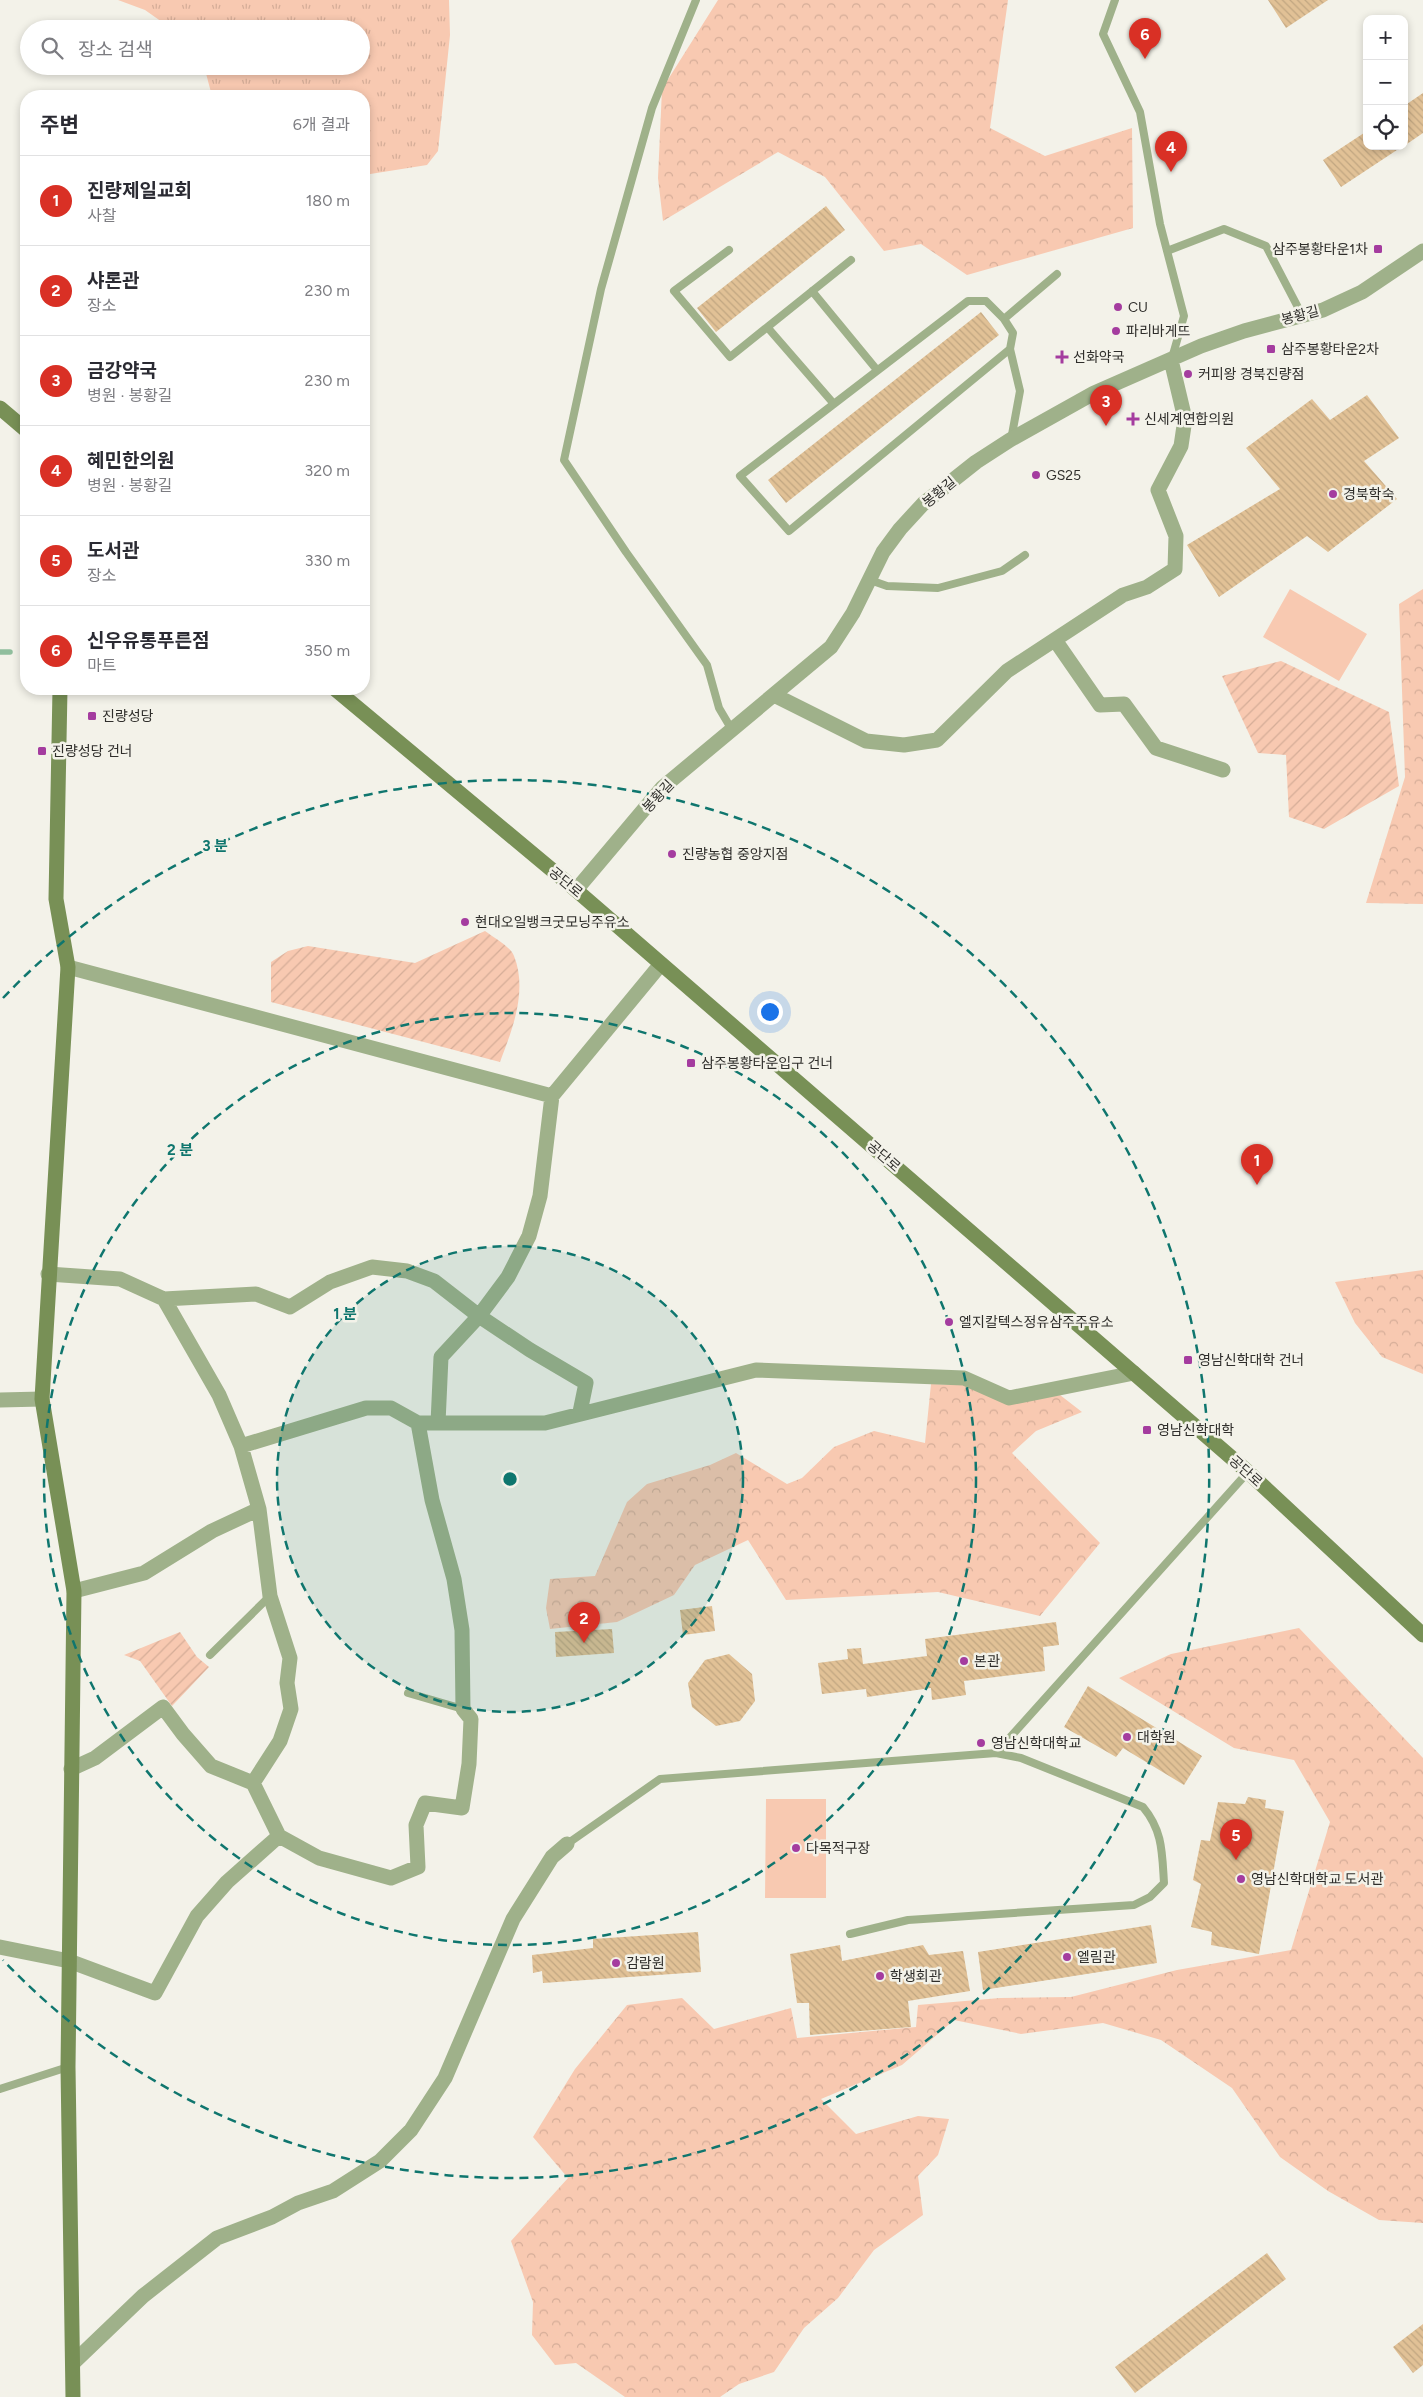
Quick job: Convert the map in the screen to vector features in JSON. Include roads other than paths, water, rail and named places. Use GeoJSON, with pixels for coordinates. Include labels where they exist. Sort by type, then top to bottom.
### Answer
{"type":"FeatureCollection","features":[{"type":"Feature","properties":{"kind":"street","name":"봉황길"},"geometry":{"type":"LineString","coordinates":[[576,890],[662,788],[831,647],[870,580],[883,552],[923,504],[976,462],[1010,440],[1094,393],[1244,331],[1323,310],[1362,292],[1423,251]]}},
{"type":"Feature","properties":{"kind":"street"},"geometry":{"type":"LineString","coordinates":[[774,695],[866,741],[904,745],[937,740],[1007,671],[1123,595],[1147,587],[1175,569],[1176,536],[1158,490],[1181,446],[1185,419],[1171,360]]}},
{"type":"Feature","properties":{"kind":"street"},"geometry":{"type":"LineString","coordinates":[[0,408],[20,425]]}},
{"type":"Feature","properties":{"kind":"street"},"geometry":{"type":"LineString","coordinates":[[1055,640],[1100,705],[1124,704],[1156,748],[1223,770]]}},
{"type":"Feature","properties":{"kind":"street"},"geometry":{"type":"LineString","coordinates":[[60,695],[56,899],[68,967],[48,1274],[42,1399],[74,1591],[68,2067],[73,2397]]}},
{"type":"Feature","properties":{"kind":"street","name":"공단로"},"geometry":{"type":"LineString","coordinates":[[342,695],[576,890],[1248,1472],[1423,1635]]}},
{"type":"Feature","properties":{"kind":"street"},"geometry":{"type":"LineString","coordinates":[[438,1423],[441,1357],[479,1316],[508,1277],[529,1236],[540,1196],[552,1096],[661,964]]}},
{"type":"Feature","properties":{"kind":"street"},"geometry":{"type":"LineString","coordinates":[[68,967],[552,1096]]}},
{"type":"Feature","properties":{"kind":"street"},"geometry":{"type":"LineString","coordinates":[[48,1274],[120,1279],[164,1299],[256,1294],[290,1307],[330,1282],[372,1267],[407,1271],[434,1281],[479,1316],[530,1350],[586,1383],[580,1412]]}},
{"type":"Feature","properties":{"kind":"street"},"geometry":{"type":"LineString","coordinates":[[164,1299],[219,1395],[241,1446],[259,1509],[270,1596],[290,1658],[287,1684],[291,1709],[280,1741],[253,1783]]}},
{"type":"Feature","properties":{"kind":"street"},"geometry":{"type":"LineString","coordinates":[[241,1446],[366,1408],[391,1408],[418,1423],[545,1423],[580,1412],[756,1370],[964,1378],[1009,1398],[1134,1373]]}},
{"type":"Feature","properties":{"kind":"street"},"geometry":{"type":"LineString","coordinates":[[0,1400],[42,1399]]}},
{"type":"Feature","properties":{"kind":"street"},"geometry":{"type":"LineString","coordinates":[[71,1769],[95,1758],[163,1707],[183,1734],[211,1766],[253,1783],[279,1836],[319,1858],[391,1878],[418,1867],[416,1825],[425,1803],[462,1808],[469,1764],[471,1719],[463,1708],[462,1630],[454,1579],[432,1500],[418,1423]]}},
{"type":"Feature","properties":{"kind":"street"},"geometry":{"type":"LineString","coordinates":[[74,1591],[144,1573],[212,1531],[259,1509]]}},
{"type":"Feature","properties":{"kind":"street"},"geometry":{"type":"LineString","coordinates":[[0,1947],[69,1961],[155,1993],[197,1916],[226,1882],[279,1836]]}},
{"type":"Feature","properties":{"kind":"street"},"geometry":{"type":"LineString","coordinates":[[73,2363],[143,2296],[217,2238],[272,2217],[298,2203],[333,2191],[380,2161],[411,2130],[445,2078],[513,1919],[552,1857],[568,1844]]}},
{"type":"Feature","properties":{"kind":"lane"},"geometry":{"type":"LineString","coordinates":[[696,0],[652,108],[601,289],[564,460],[626,552],[707,665],[719,708],[732,730]]}},
{"type":"Feature","properties":{"kind":"lane"},"geometry":{"type":"LineString","coordinates":[[1115,0],[1102,34],[1140,112],[1167,251],[1184,316],[1171,360]]}},
{"type":"Feature","properties":{"kind":"lane"},"geometry":{"type":"LineString","coordinates":[[1167,251],[1224,229],[1266,246],[1302,315]]}},
{"type":"Feature","properties":{"kind":"lane"},"geometry":{"type":"LineString","coordinates":[[729,250],[674,291],[730,357],[851,260]]}},
{"type":"Feature","properties":{"kind":"lane"},"geometry":{"type":"LineString","coordinates":[[1004,319],[1057,274]]}},
{"type":"Feature","properties":{"kind":"lane"},"geometry":{"type":"LineString","coordinates":[[812,291],[877,370]]}},
{"type":"Feature","properties":{"kind":"lane"},"geometry":{"type":"LineString","coordinates":[[1010,349],[789,531],[740,476],[968,301],[986,301],[1004,319],[1013,333],[1010,349],[1020,392],[1010,440]]}},
{"type":"Feature","properties":{"kind":"lane"},"geometry":{"type":"LineString","coordinates":[[768,328],[834,404]]}},
{"type":"Feature","properties":{"kind":"lane"},"geometry":{"type":"LineString","coordinates":[[870,580],[887,586],[938,588],[1002,571],[1025,555]]}},
{"type":"Feature","properties":{"kind":"lane"},"geometry":{"type":"LineString","coordinates":[[996,1753],[1248,1472]]}},
{"type":"Feature","properties":{"kind":"lane"},"geometry":{"type":"LineString","coordinates":[[210,1655],[270,1596]]}},
{"type":"Feature","properties":{"kind":"lane"},"geometry":{"type":"LineString","coordinates":[[408,1693],[463,1708]]}},
{"type":"Feature","properties":{"kind":"lane"},"geometry":{"type":"LineString","coordinates":[[568,1844],[660,1779],[996,1753],[1021,1758],[1143,1807],[1154,1820],[1161,1840],[1164,1883],[1150,1897],[1134,1905],[908,1920],[850,1934]]}},
{"type":"Feature","properties":{"kind":"lane"},"geometry":{"type":"LineString","coordinates":[[0,2089],[68,2067]]}},
{"type":"Feature","properties":{"kind":"waterway"},"geometry":{"type":"LineString","coordinates":[[0,652],[10,652]]}},
{"type":"Feature","properties":{"kind":"place","name":"신우유통푸른점"},"geometry":{"type":"Point","coordinates":[1145,59]}},
{"type":"Feature","properties":{"kind":"place","name":"혜민한의원"},"geometry":{"type":"Point","coordinates":[1171,172]}},
{"type":"Feature","properties":{"kind":"place","name":"삼주봉황타운1차"},"geometry":{"type":"Point","coordinates":[1378,249]}},
{"type":"Feature","properties":{"kind":"place","name":"CU"},"geometry":{"type":"Point","coordinates":[1118,307]}},
{"type":"Feature","properties":{"kind":"place","name":"파리바게뜨"},"geometry":{"type":"Point","coordinates":[1116,331]}},
{"type":"Feature","properties":{"kind":"place","name":"삼주봉황타운2차"},"geometry":{"type":"Point","coordinates":[1271,349]}},
{"type":"Feature","properties":{"kind":"place","name":"선화약국"},"geometry":{"type":"Point","coordinates":[1062,357]}},
{"type":"Feature","properties":{"kind":"place","name":"커피왕 경북진량점"},"geometry":{"type":"Point","coordinates":[1188,374]}},
{"type":"Feature","properties":{"kind":"place","name":"신세계연합의원"},"geometry":{"type":"Point","coordinates":[1133,419]}},
{"type":"Feature","properties":{"kind":"place","name":"금강약국"},"geometry":{"type":"Point","coordinates":[1106,426]}},
{"type":"Feature","properties":{"kind":"place","name":"GS25"},"geometry":{"type":"Point","coordinates":[1036,475]}},
{"type":"Feature","properties":{"kind":"place","name":"경북학숙"},"geometry":{"type":"Point","coordinates":[1333,494]}},
{"type":"Feature","properties":{"kind":"place","name":"진량성당"},"geometry":{"type":"Point","coordinates":[92,716]}},
{"type":"Feature","properties":{"kind":"place","name":"진량성당 건너"},"geometry":{"type":"Point","coordinates":[42,751]}},
{"type":"Feature","properties":{"kind":"place","name":"진량농협 중앙지점"},"geometry":{"type":"Point","coordinates":[672,854]}},
{"type":"Feature","properties":{"kind":"place","name":"현대오일뱅크굿모닝주유소"},"geometry":{"type":"Point","coordinates":[465,922]}},
{"type":"Feature","properties":{"kind":"place","name":"삼주봉황타운입구 건너"},"geometry":{"type":"Point","coordinates":[691,1063]}},
{"type":"Feature","properties":{"kind":"place","name":"진량제일교회"},"geometry":{"type":"Point","coordinates":[1257,1185]}},
{"type":"Feature","properties":{"kind":"place","name":"엘지칼텍스정유삼주주유소"},"geometry":{"type":"Point","coordinates":[949,1322]}},
{"type":"Feature","properties":{"kind":"place","name":"영남신학대학 건너"},"geometry":{"type":"Point","coordinates":[1188,1360]}},
{"type":"Feature","properties":{"kind":"place","name":"영남신학대학"},"geometry":{"type":"Point","coordinates":[1147,1430]}},
{"type":"Feature","properties":{"kind":"place","name":"샤론관"},"geometry":{"type":"Point","coordinates":[584,1643]}},
{"type":"Feature","properties":{"kind":"place","name":"본관"},"geometry":{"type":"Point","coordinates":[964,1661]}},
{"type":"Feature","properties":{"kind":"place","name":"대학원"},"geometry":{"type":"Point","coordinates":[1127,1737]}},
{"type":"Feature","properties":{"kind":"place","name":"영남신학대학교"},"geometry":{"type":"Point","coordinates":[981,1743]}},
{"type":"Feature","properties":{"kind":"place","name":"다목적구장"},"geometry":{"type":"Point","coordinates":[796,1848]}},
{"type":"Feature","properties":{"kind":"place","name":"도서관"},"geometry":{"type":"Point","coordinates":[1236,1860]}},
{"type":"Feature","properties":{"kind":"place","name":"영남신학대학교 도서관"},"geometry":{"type":"Point","coordinates":[1241,1879]}},
{"type":"Feature","properties":{"kind":"place","name":"엘림관"},"geometry":{"type":"Point","coordinates":[1067,1957]}},
{"type":"Feature","properties":{"kind":"place","name":"감람원"},"geometry":{"type":"Point","coordinates":[616,1963]}},
{"type":"Feature","properties":{"kind":"place","name":"학생회관"},"geometry":{"type":"Point","coordinates":[880,1976]}}]}
